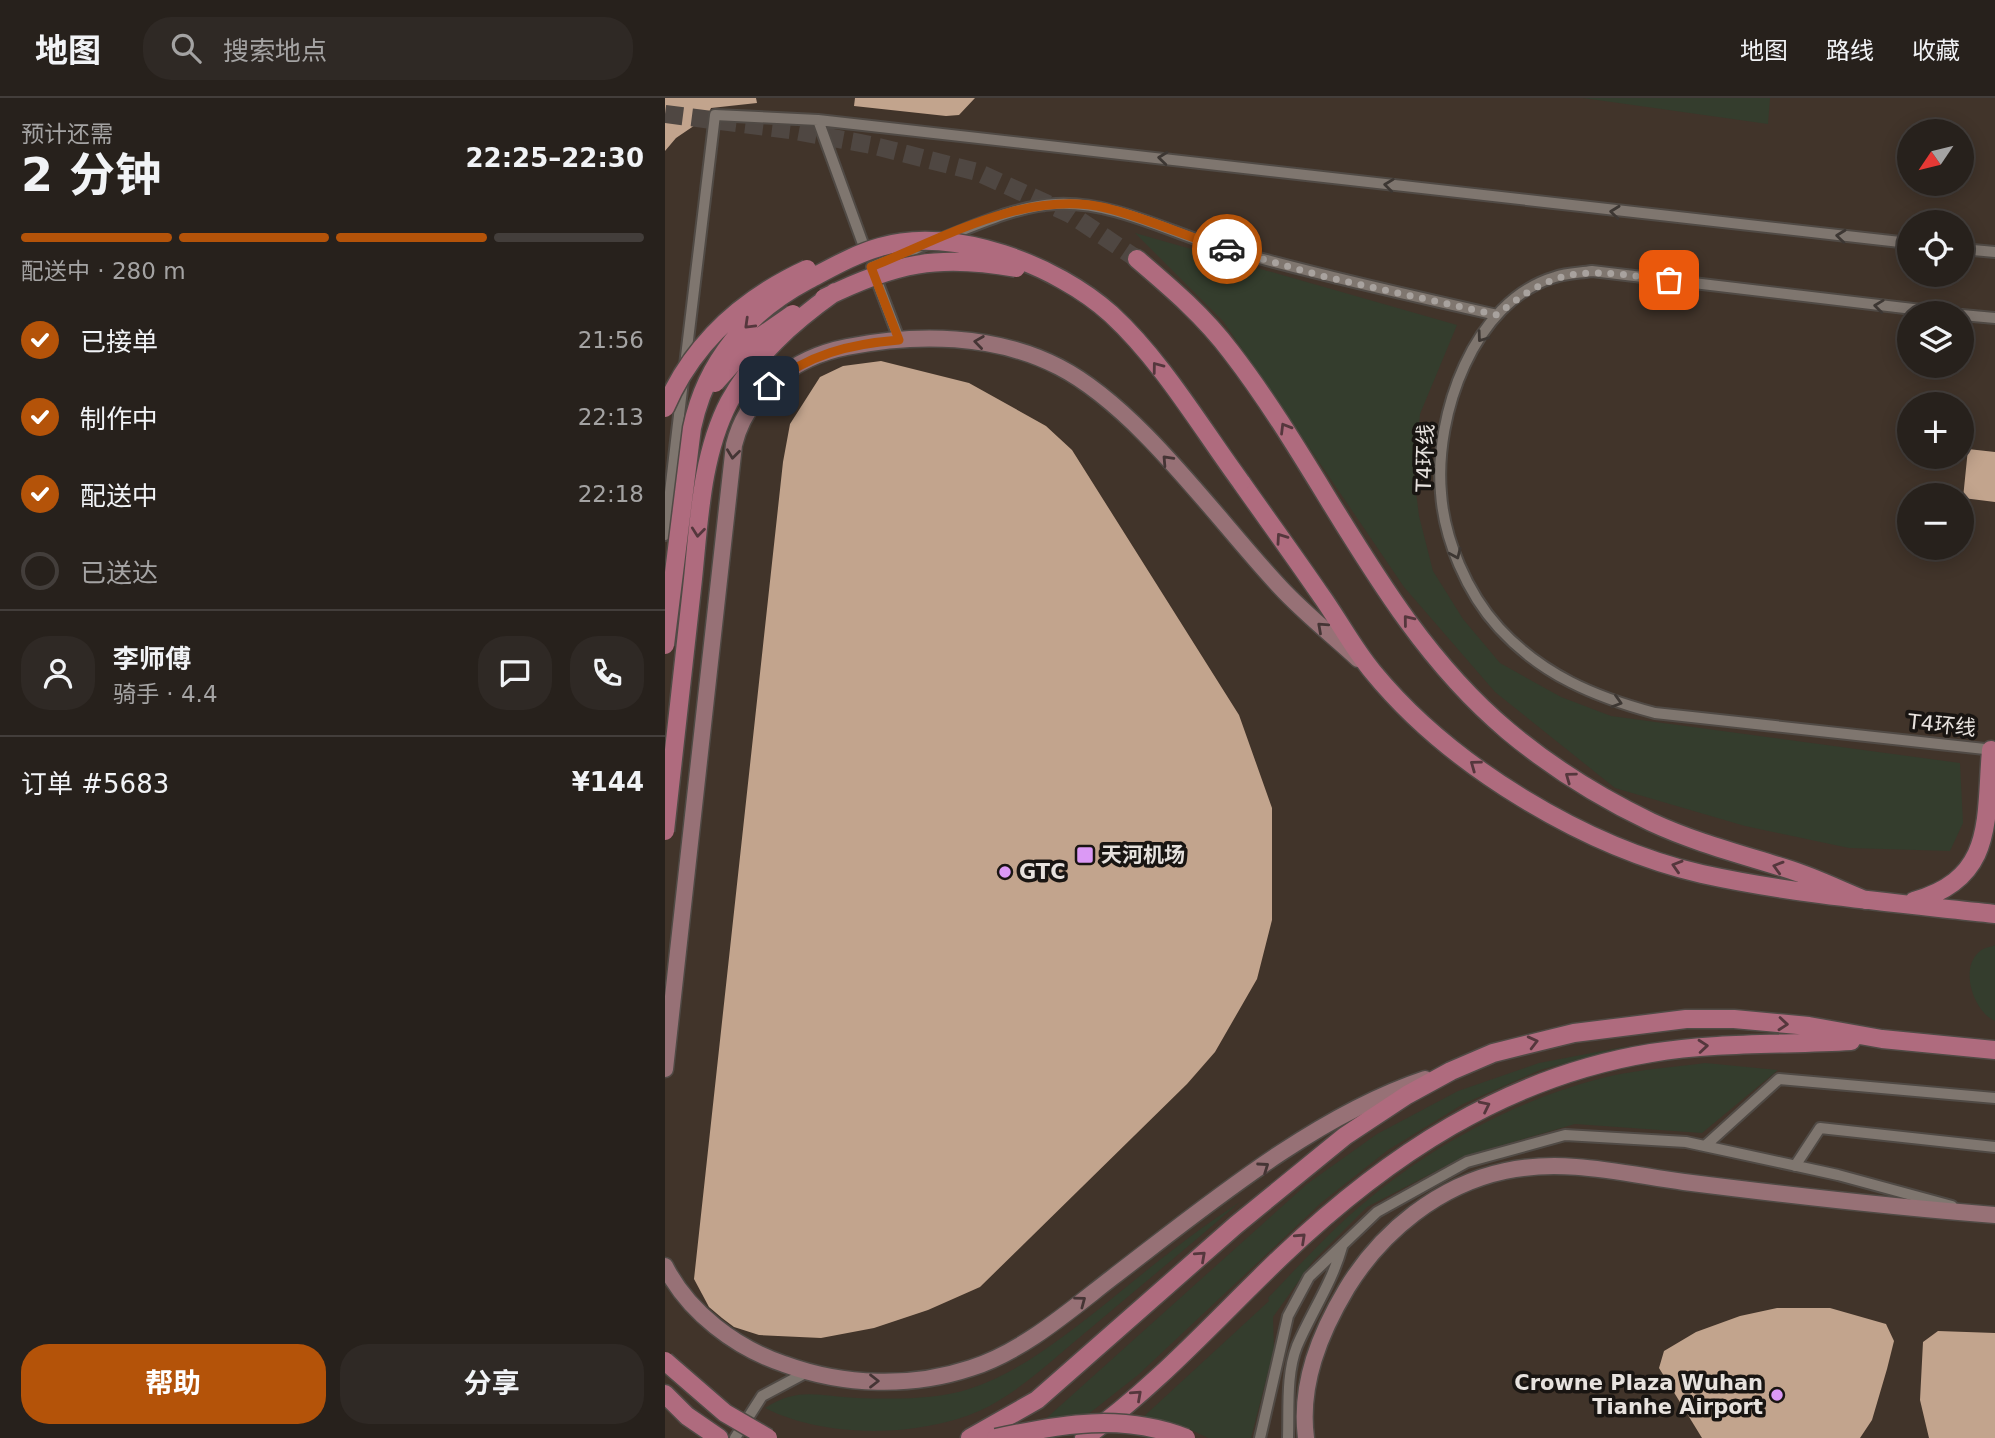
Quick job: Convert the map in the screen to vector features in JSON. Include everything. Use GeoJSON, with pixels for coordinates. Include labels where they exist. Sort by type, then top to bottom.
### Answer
{"type":"FeatureCollection","features":[{"type":"Feature","properties":{"kind":"main road"},"geometry":{"type":"LineString","coordinates":[[665,408],[695,355],[746,304],[783,280],[811,267],[881,246],[908,242],[960,243],[998,252],[1044,272],[1095,301],[1128,331],[1241,482],[1373,672]]}},
{"type":"Feature","properties":{"kind":"main road"},"geometry":{"type":"LineString","coordinates":[[665,645],[692,428],[698,396],[708,376],[736,336],[754,318],[801,284],[881,246]]}},
{"type":"Feature","properties":{"kind":"main road"},"geometry":{"type":"LineString","coordinates":[[1137,259],[1185,299],[1230,350],[1276,413],[1338,517],[1401,611],[1463,688],[1508,731],[1580,783],[1651,822],[1725,851],[1793,871],[1865,900]]}},
{"type":"Feature","properties":{"kind":"main road"},"geometry":{"type":"LineString","coordinates":[[692,428],[710,391],[751,343],[788,316],[835,292],[888,271],[942,260],[970,260],[1044,272]]}},
{"type":"Feature","properties":{"kind":"main road"},"geometry":{"type":"LineString","coordinates":[[665,831],[699,518],[712,448],[728,404],[753,365],[787,330],[835,292]]}},
{"type":"Feature","properties":{"kind":"main road"},"geometry":{"type":"LineString","coordinates":[[665,1069],[738,428],[756,397],[800,363],[836,349],[899,340],[954,340],[1002,346],[1062,368],[1090,387],[1148,439],[1280,588],[1373,672],[1435,733],[1468,760],[1522,796],[1579,828],[1629,850],[1700,874],[1865,900],[1995,914]]}},
{"type":"Feature","properties":{"kind":"main road"},"geometry":{"type":"LineString","coordinates":[[1904,904],[1942,893],[1961,879],[1976,861],[1983,839],[1994,748]]}},
{"type":"Feature","properties":{"kind":"main road"},"geometry":{"type":"LineString","coordinates":[[665,1266],[690,1301],[717,1327],[750,1350],[807,1372],[856,1381],[909,1381],[974,1367],[1034,1335],[1198,1212],[1327,1125],[1381,1096],[1532,1041],[1686,1019],[1734,1019],[1809,1026],[1882,1039],[1995,1050]]}},
{"type":"Feature","properties":{"kind":"main road"},"geometry":{"type":"LineString","coordinates":[[1084,1438],[1159,1376],[1330,1212],[1406,1152],[1475,1111],[1541,1082],[1650,1053],[1725,1044],[1882,1039]]}},
{"type":"Feature","properties":{"kind":"main road"},"geometry":{"type":"LineString","coordinates":[[970,1438],[1037,1400],[1245,1217],[1327,1149],[1369,1119],[1451,1071]]}},
{"type":"Feature","properties":{"kind":"main road"},"geometry":{"type":"LineString","coordinates":[[1306,1438],[1305,1399],[1321,1335],[1336,1306],[1380,1244],[1415,1213],[1455,1188],[1504,1171],[1554,1166],[1585,1167],[1889,1207],[1988,1214]]}},
{"type":"Feature","properties":{"kind":"main road"},"geometry":{"type":"LineString","coordinates":[[665,1349],[697,1390]]}},
{"type":"Feature","properties":{"kind":"main road"},"geometry":{"type":"LineString","coordinates":[[665,1361],[725,1413],[768,1438]]}},
{"type":"Feature","properties":{"kind":"main road"},"geometry":{"type":"LineString","coordinates":[[665,1396],[687,1416],[719,1438]]}},
{"type":"Feature","properties":{"kind":"main road"},"geometry":{"type":"LineString","coordinates":[[996,1438],[1074,1423],[1112,1422],[1142,1426],[1186,1438]]}},
{"type":"Feature","properties":{"kind":"street"},"geometry":{"type":"LineString","coordinates":[[665,535],[715,115],[818,120],[1897,242]]}},
{"type":"Feature","properties":{"kind":"street"},"geometry":{"type":"LineString","coordinates":[[818,120],[899,340]]}},
{"type":"Feature","properties":{"kind":"street"},"geometry":{"type":"LineString","coordinates":[[871,267],[1018,210],[1057,204],[1105,208],[1185,237],[1322,276],[1497,315]]}},
{"type":"Feature","properties":{"kind":"street"},"geometry":{"type":"LineString","coordinates":[[1974,250],[1995,252]]}},
{"type":"Feature","properties":{"kind":"street","name":"T4环线"},"geometry":{"type":"LineString","coordinates":[[1897,307],[1592,271],[1554,277],[1522,295],[1497,315],[1469,354],[1446,412],[1440,492],[1451,545],[1474,592],[1498,627],[1532,659],[1569,684],[1609,701],[1655,713],[1994,748]]}},
{"type":"Feature","properties":{"kind":"street"},"geometry":{"type":"LineString","coordinates":[[1974,316],[1995,318]]}},
{"type":"Feature","properties":{"kind":"street"},"geometry":{"type":"LineString","coordinates":[[1972,1048],[1995,1060]]}},
{"type":"Feature","properties":{"kind":"street"},"geometry":{"type":"LineString","coordinates":[[1705,1146],[1779,1079],[1995,1098]]}},
{"type":"Feature","properties":{"kind":"street"},"geometry":{"type":"LineString","coordinates":[[1795,1166],[1820,1128],[1995,1147]]}},
{"type":"Feature","properties":{"kind":"street"},"geometry":{"type":"LineString","coordinates":[[1260,1438],[1289,1316],[1309,1276],[1377,1212],[1467,1162],[1565,1135],[1686,1142],[1988,1214]]}},
{"type":"Feature","properties":{"kind":"street"},"geometry":{"type":"LineString","coordinates":[[1288,1438],[1289,1390],[1296,1349],[1336,1269],[1343,1245]]}},
{"type":"Feature","properties":{"kind":"street"},"geometry":{"type":"LineString","coordinates":[[735,1438],[762,1396],[807,1372]]}},
{"type":"Feature","properties":{"kind":"shaded area"},"geometry":{"type":"Polygon","coordinates":[[[665,98],[1995,98],[1995,1438],[665,1438],[665,98]]]}},
{"type":"Feature","properties":{"kind":"green space"},"geometry":{"type":"Polygon","coordinates":[[[1583,98],[1770,98],[1768,124],[1583,98]]]}},
{"type":"Feature","properties":{"kind":"green space"},"geometry":{"type":"Polygon","coordinates":[[[1135,233],[1457,325],[1420,414],[1414,475],[1419,516],[1433,571],[1463,619],[1500,663],[1561,697],[1611,716],[1960,763],[1963,823],[1950,851],[1849,848],[1745,826],[1615,788],[1495,692],[1404,587],[1223,321],[1135,233]]]}},
{"type":"Feature","properties":{"kind":"green space"},"geometry":{"type":"Polygon","coordinates":[[[1995,945],[1995,1021],[1987,1016],[1975,1000],[1970,969],[1973,959],[1980,951],[1995,945]]]}},
{"type":"Feature","properties":{"kind":"green space"},"geometry":{"type":"Polygon","coordinates":[[[1629,1046],[1540,1070],[1463,1104],[1388,1150],[1322,1202],[1138,1375],[1086,1416],[1041,1423],[1307,1184],[1377,1134],[1458,1091],[1539,1063],[1629,1046]]]}},
{"type":"Feature","properties":{"kind":"green space"},"geometry":{"type":"Polygon","coordinates":[[[1705,1063],[1778,1070],[1702,1133],[1575,1124],[1465,1156],[1367,1207],[1313,1261],[1273,1317],[1274,1349],[1251,1438],[1208,1438],[1189,1429],[1141,1419],[1269,1301],[1268,1298],[1338,1226],[1399,1175],[1432,1153],[1503,1114],[1577,1085],[1626,1073],[1705,1063]]]}},
{"type":"Feature","properties":{"kind":"green space"},"geometry":{"type":"Polygon","coordinates":[[[1240,1202],[1035,1375],[994,1404],[979,1411],[928,1426],[871,1431],[815,1425],[765,1408],[777,1401],[800,1395],[914,1398],[956,1393],[987,1382],[1023,1364],[1056,1341],[1187,1239],[1240,1202]]]}},
{"type":"Feature","properties":{"kind":"building"},"geometry":{"type":"Polygon","coordinates":[[[665,98],[756,98],[757,103],[711,108],[707,117],[676,138],[665,151],[665,98]]]}},
{"type":"Feature","properties":{"kind":"building"},"geometry":{"type":"Polygon","coordinates":[[[855,98],[975,98],[959,115],[946,116],[854,106],[855,98]]]}},
{"type":"Feature","properties":{"kind":"building","name":"GTC"},"geometry":{"type":"Polygon","coordinates":[[[881,361],[969,383],[1046,426],[1072,450],[1239,715],[1272,808],[1272,920],[1257,979],[1215,1052],[1187,1084],[980,1287],[928,1310],[874,1328],[821,1338],[759,1335],[734,1327],[709,1307],[694,1279],[783,462],[790,424],[820,377],[843,366],[881,361]]]}},
{"type":"Feature","properties":{"kind":"building"},"geometry":{"type":"Polygon","coordinates":[[[1974,450],[1995,452],[1995,502],[1974,499],[1974,483],[1965,483],[1966,469],[1974,469],[1974,450]]]}},
{"type":"Feature","properties":{"kind":"building","name":"Crowne Plaza Wuhan Tianhe Airport"},"geometry":{"type":"Polygon","coordinates":[[[1777,1308],[1830,1308],[1886,1324],[1894,1341],[1872,1420],[1860,1438],[1702,1438],[1659,1368],[1664,1351],[1696,1332],[1740,1316],[1777,1308]]]}},
{"type":"Feature","properties":{"kind":"building"},"geometry":{"type":"Polygon","coordinates":[[[1938,1331],[1995,1333],[1995,1438],[1929,1438],[1920,1400],[1923,1342],[1938,1331]]]}},
{"type":"Feature","properties":{"kind":"tunnel"},"geometry":{"type":"LineString","coordinates":[[665,114],[790,130],[871,145],[977,172],[1070,214],[1137,259]]}},
{"type":"Feature","properties":{"kind":"way so far"},"geometry":{"type":"LineString","coordinates":[[1227,249],[1322,276],[1497,315],[1522,295],[1554,277],[1592,271],[1669,280]]}},
{"type":"Feature","properties":{"kind":"place","name":"天河机场"},"geometry":{"type":"Point","coordinates":[1085,855]}},
{"type":"Feature","properties":{"kind":"place","name":"GTC"},"geometry":{"type":"Point","coordinates":[1005,872]}},
{"type":"Feature","properties":{"kind":"place","name":"Crowne Plaza Wuhan Tianhe Airport"},"geometry":{"type":"Point","coordinates":[1777,1395]}},
{"type":"Feature","properties":{"kind":"route"},"geometry":{"type":"LineString","coordinates":[[769,386],[786,372],[818,354],[871,342],[899,340],[871,267],[1018,210],[1057,204],[1105,208],[1227,249]]}}]}
